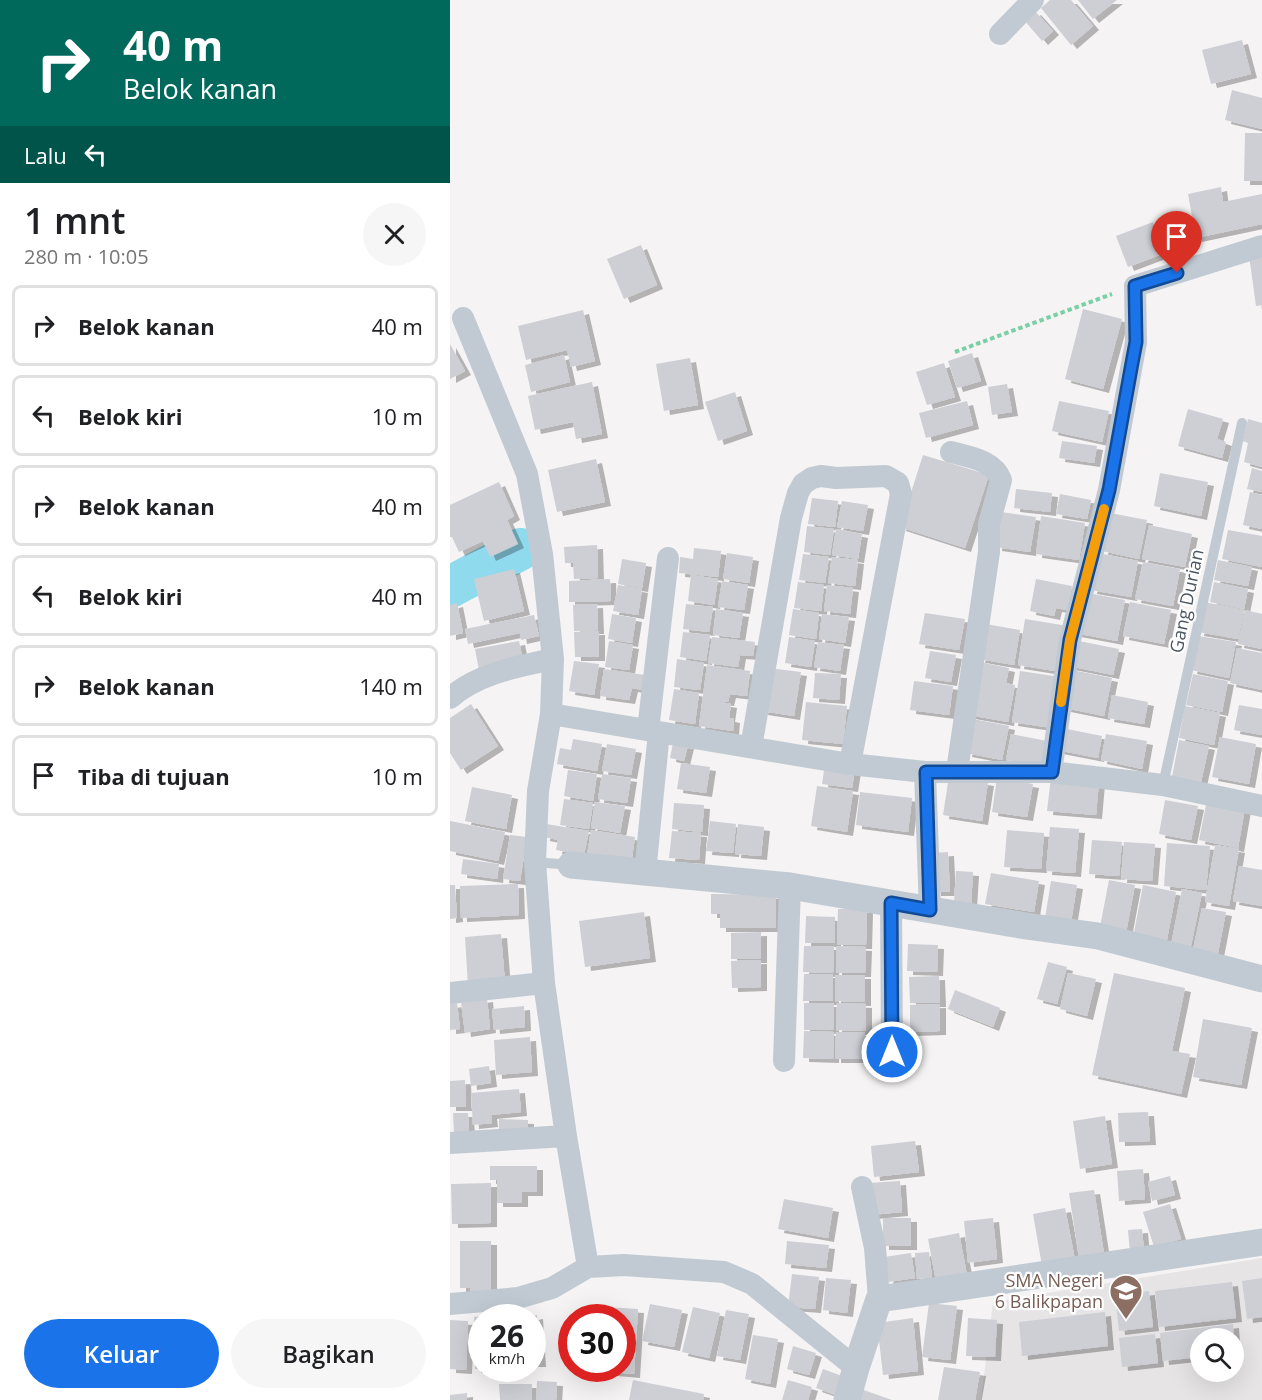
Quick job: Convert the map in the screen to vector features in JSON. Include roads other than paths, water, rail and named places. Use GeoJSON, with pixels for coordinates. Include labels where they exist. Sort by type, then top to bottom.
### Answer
{"type":"FeatureCollection","features":[{"type":"Feature","properties":{"kind":"street"},"geometry":{"type":"LineString","coordinates":[[1000,34],[1033,0]]}},
{"type":"Feature","properties":{"kind":"street"},"geometry":{"type":"LineString","coordinates":[[1052,772],[1070,640],[1109,490],[1134,354],[1136,342],[1135,286],[1262,246]]}},
{"type":"Feature","properties":{"kind":"street"},"geometry":{"type":"LineString","coordinates":[[463,318],[527,474],[542,554],[553,658],[551,714],[538,791],[535,862],[544,983],[588,1267]]}},
{"type":"Feature","properties":{"kind":"street"},"geometry":{"type":"LineString","coordinates":[[951,452],[976,459],[993,467],[999,473],[1001,480],[989,524],[989,552],[957,771]]}},
{"type":"Feature","properties":{"kind":"street"},"geometry":{"type":"LineString","coordinates":[[750,747],[791,518],[798,493],[808,480],[821,476],[836,478],[886,476],[898,483],[901,494],[850,764]]}},
{"type":"Feature","properties":{"kind":"street"},"geometry":{"type":"LineString","coordinates":[[645,873],[668,558]]}},
{"type":"Feature","properties":{"kind":"street"},"geometry":{"type":"LineString","coordinates":[[450,698],[462,688],[502,670],[553,658]]}},
{"type":"Feature","properties":{"kind":"street"},"geometry":{"type":"LineString","coordinates":[[551,714],[850,764],[926,772],[1052,772],[1163,785],[1262,806]]}},
{"type":"Feature","properties":{"kind":"street"},"geometry":{"type":"LineString","coordinates":[[926,772],[930,910]]}},
{"type":"Feature","properties":{"kind":"street"},"geometry":{"type":"LineString","coordinates":[[571,865],[790,886],[1098,936],[1262,979]]}},
{"type":"Feature","properties":{"kind":"street"},"geometry":{"type":"LineString","coordinates":[[784,1061],[790,886]]}},
{"type":"Feature","properties":{"kind":"street"},"geometry":{"type":"LineString","coordinates":[[891,903],[892,1052]]}},
{"type":"Feature","properties":{"kind":"street"},"geometry":{"type":"LineString","coordinates":[[450,993],[544,983]]}},
{"type":"Feature","properties":{"kind":"street"},"geometry":{"type":"LineString","coordinates":[[450,1143],[566,1136]]}},
{"type":"Feature","properties":{"kind":"street"},"geometry":{"type":"LineString","coordinates":[[847,1400],[879,1299],[875,1248],[862,1187]]}},
{"type":"Feature","properties":{"kind":"street"},"geometry":{"type":"LineString","coordinates":[[879,1299],[1262,1242]]}},
{"type":"Feature","properties":{"kind":"street"},"geometry":{"type":"LineString","coordinates":[[450,1304],[518,1298],[552,1288],[588,1267],[624,1265],[724,1272],[752,1284],[856,1368]]}},
{"type":"Feature","properties":{"kind":"lane","name":"Gang Durian"},"geometry":{"type":"LineString","coordinates":[[1163,785],[1242,423]]}},
{"type":"Feature","properties":{"kind":"lane"},"geometry":{"type":"LineString","coordinates":[[535,862],[571,865]]}},
{"type":"Feature","properties":{"kind":"waterway"},"geometry":{"type":"LineString","coordinates":[[450,587],[521,549]]}},
{"type":"Feature","properties":{"kind":"place","name":"SMA Negeri 6 Balikpapan"},"geometry":{"type":"Point","coordinates":[1126,1320]}}]}
